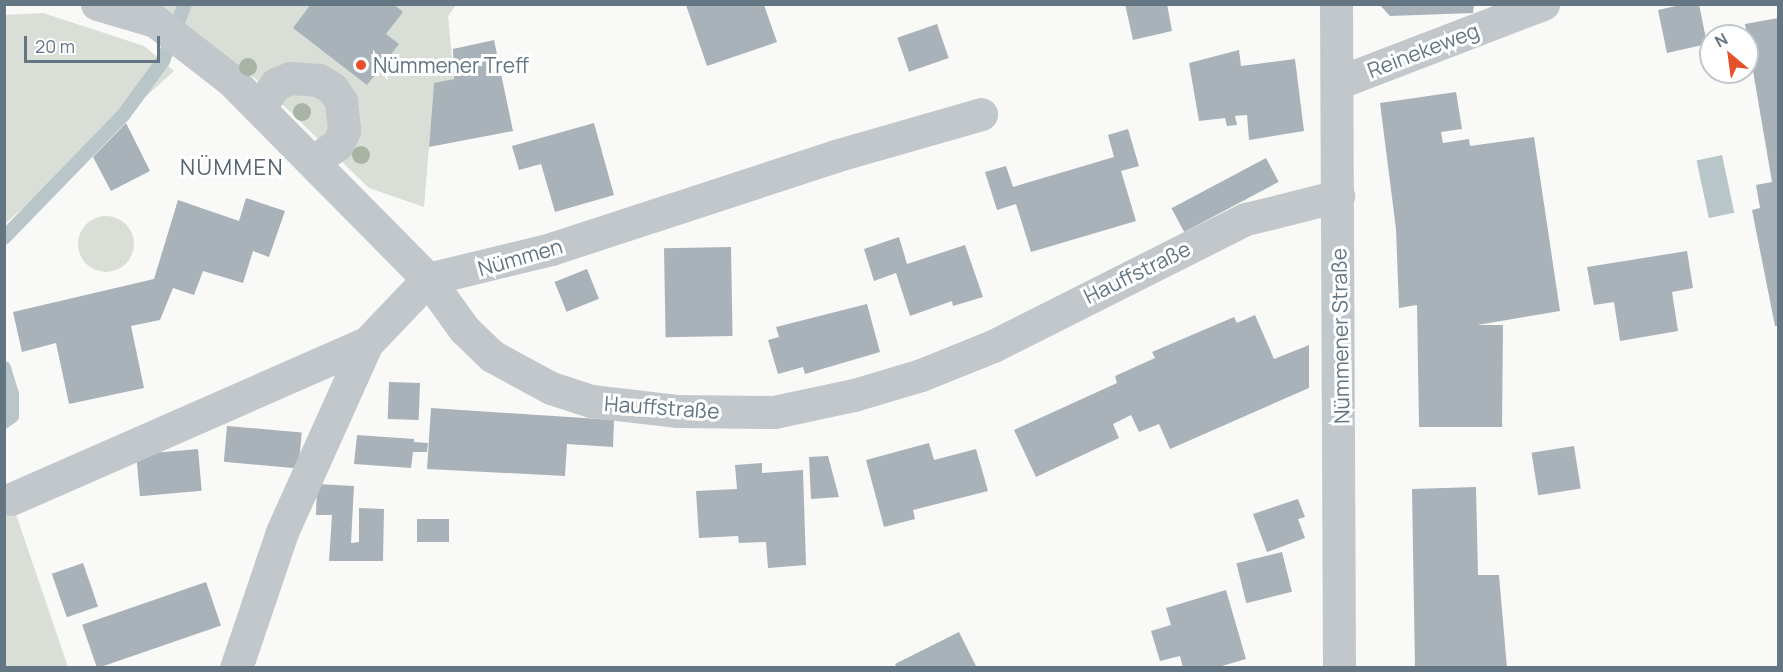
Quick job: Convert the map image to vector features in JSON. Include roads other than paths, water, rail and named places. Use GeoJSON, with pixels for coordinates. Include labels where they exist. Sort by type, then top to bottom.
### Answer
{"type":"FeatureCollection","features":[{"type":"Feature","properties":{"kind":"street"},"geometry":{"type":"LineString","coordinates":[[98,4],[150,19],[189,45],[314,160],[428,279],[367,343],[282,532],[236,668]]}},
{"type":"Feature","properties":{"kind":"street","name":"Nümmener Straße"},"geometry":{"type":"LineString","coordinates":[[1336,4],[1339,668]]}},
{"type":"Feature","properties":{"kind":"street","name":"Reinekeweg"},"geometry":{"type":"LineString","coordinates":[[1337,82],[1543,4]]}},
{"type":"Feature","properties":{"kind":"street"},"geometry":{"type":"LineString","coordinates":[[259,108],[276,84],[290,78],[319,80],[332,88],[341,101],[344,130],[338,144],[314,160]]}},
{"type":"Feature","properties":{"kind":"street","name":"Nümmen"},"geometry":{"type":"LineString","coordinates":[[428,279],[551,249],[835,156],[981,114]]}},
{"type":"Feature","properties":{"kind":"street","name":"Hauffstraße"},"geometry":{"type":"LineString","coordinates":[[428,279],[464,328],[492,356],[551,388],[591,401],[678,411],[774,412],[854,395],[921,375],[993,346],[1246,219],[1338,196]]}},
{"type":"Feature","properties":{"kind":"street"},"geometry":{"type":"LineString","coordinates":[[11,499],[367,343]]}},
{"type":"Feature","properties":{"kind":"waterway"},"geometry":{"type":"LineString","coordinates":[[4,238],[124,114],[163,61],[185,4]]}},
{"type":"Feature","properties":{"kind":"waterway"},"geometry":{"type":"LineString","coordinates":[[4,368],[12,394],[12,416],[4,422]]}},
{"type":"Feature","properties":{"kind":"place","name":"Nümmener Treff"},"geometry":{"type":"Point","coordinates":[361,65]}},
{"type":"Feature","properties":{"kind":"district","name":"NÜMMEN"},"geometry":{"type":"Point","coordinates":[232,168]}}]}
